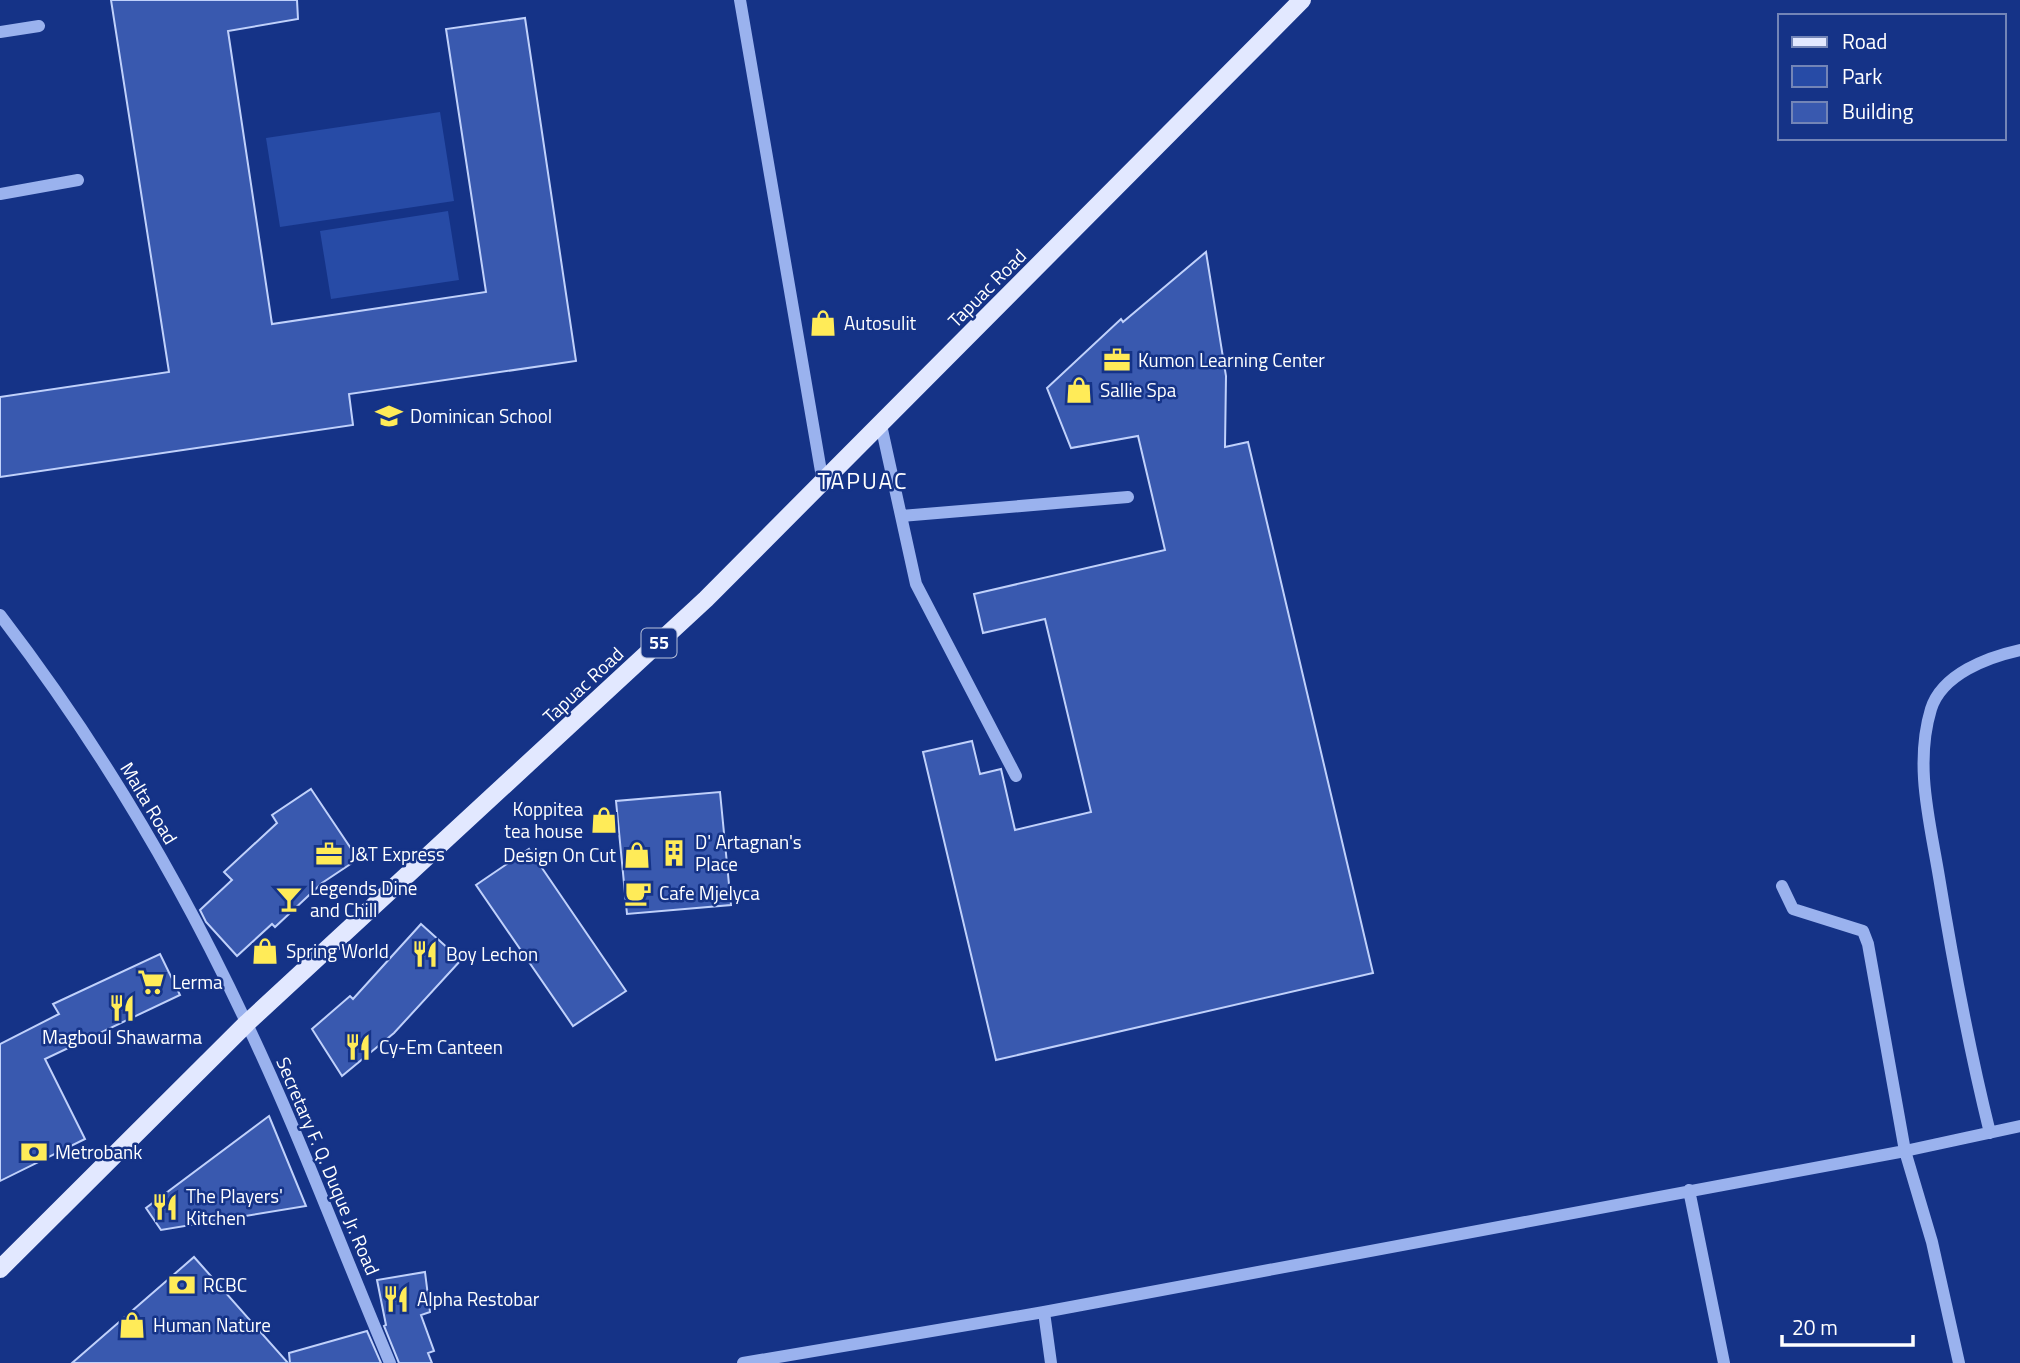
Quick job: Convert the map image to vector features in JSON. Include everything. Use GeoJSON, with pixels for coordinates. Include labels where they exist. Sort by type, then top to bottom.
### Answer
{"type":"FeatureCollection","features":[{"type":"Feature","properties":{"kind":"main road","name":"Tapuac Road"},"geometry":{"type":"LineString","coordinates":[[0,1269],[247,1023],[696,608],[1302,0]]}},
{"type":"Feature","properties":{"kind":"street"},"geometry":{"type":"LineString","coordinates":[[740,0],[823,483]]}},
{"type":"Feature","properties":{"kind":"street"},"geometry":{"type":"LineString","coordinates":[[0,32],[39,26]]}},
{"type":"Feature","properties":{"kind":"street"},"geometry":{"type":"LineString","coordinates":[[0,194],[78,180]]}},
{"type":"Feature","properties":{"kind":"street"},"geometry":{"type":"LineString","coordinates":[[881,425],[916,584],[1016,776]]}},
{"type":"Feature","properties":{"kind":"street"},"geometry":{"type":"LineString","coordinates":[[901,516],[1128,497]]}},
{"type":"Feature","properties":{"kind":"street","name":"Malta Road"},"geometry":{"type":"LineString","coordinates":[[0,615],[100,759],[179,890],[247,1023]]}},
{"type":"Feature","properties":{"kind":"street"},"geometry":{"type":"LineString","coordinates":[[1990,1133],[1961,1013],[1922,769],[1931,707],[1952,678],[1996,656],[2020,650]]}},
{"type":"Feature","properties":{"kind":"street"},"geometry":{"type":"LineString","coordinates":[[1782,886],[1793,909],[1863,931],[1868,944],[1905,1152],[1932,1242],[1959,1363]]}},
{"type":"Feature","properties":{"kind":"street","name":"Secretary F. Q. Duque Jr. Road"},"geometry":{"type":"LineString","coordinates":[[247,1023],[390,1363]]}},
{"type":"Feature","properties":{"kind":"street"},"geometry":{"type":"LineString","coordinates":[[743,1363],[1044,1312],[1689,1190],[1905,1152],[2020,1126]]}},
{"type":"Feature","properties":{"kind":"street"},"geometry":{"type":"LineString","coordinates":[[1689,1190],[1724,1363]]}},
{"type":"Feature","properties":{"kind":"street"},"geometry":{"type":"LineString","coordinates":[[1044,1312],[1051,1363]]}},
{"type":"Feature","properties":{"kind":"green space"},"geometry":{"type":"Polygon","coordinates":[[[440,112],[454,201],[280,227],[266,138],[440,112]]]}},
{"type":"Feature","properties":{"kind":"green space"},"geometry":{"type":"Polygon","coordinates":[[[448,211],[459,280],[331,299],[320,231],[448,211]]]}},
{"type":"Feature","properties":{"kind":"building"},"geometry":{"type":"Polygon","coordinates":[[[111,0],[297,0],[298,19],[228,31],[272,324],[486,292],[446,29],[525,18],[576,361],[349,394],[353,425],[0,477],[0,397],[169,372],[111,0]]]}},
{"type":"Feature","properties":{"kind":"building"},"geometry":{"type":"Polygon","coordinates":[[[1206,252],[1226,376],[1225,447],[1248,442],[1373,973],[996,1060],[923,752],[972,741],[980,774],[1001,769],[1015,830],[1091,812],[1045,619],[983,633],[974,594],[1165,550],[1138,436],[1071,448],[1047,388],[1121,319],[1123,322],[1206,252]]]}},
{"type":"Feature","properties":{"kind":"building"},"geometry":{"type":"Polygon","coordinates":[[[311,789],[358,859],[322,883],[275,927],[272,924],[237,956],[206,922],[200,910],[232,880],[224,872],[277,823],[272,815],[311,789]]]}},
{"type":"Feature","properties":{"kind":"building","name":"D' Artagnan's Place"},"geometry":{"type":"Polygon","coordinates":[[[720,792],[731,905],[627,914],[616,801],[720,792]]]}},
{"type":"Feature","properties":{"kind":"building"},"geometry":{"type":"Polygon","coordinates":[[[529,849],[626,991],[573,1026],[476,885],[529,849]]]}},
{"type":"Feature","properties":{"kind":"building"},"geometry":{"type":"Polygon","coordinates":[[[421,924],[461,960],[394,1033],[342,1076],[312,1029],[350,996],[353,999],[421,924]]]}},
{"type":"Feature","properties":{"kind":"building"},"geometry":{"type":"Polygon","coordinates":[[[160,954],[180,995],[45,1059],[85,1139],[0,1181],[0,1044],[59,1014],[53,1004],[160,954]]]}},
{"type":"Feature","properties":{"kind":"building"},"geometry":{"type":"Polygon","coordinates":[[[269,1116],[306,1206],[161,1230],[146,1208],[269,1116]]]}},
{"type":"Feature","properties":{"kind":"building"},"geometry":{"type":"Polygon","coordinates":[[[194,1257],[288,1363],[72,1363],[194,1257]]]}},
{"type":"Feature","properties":{"kind":"building"},"geometry":{"type":"Polygon","coordinates":[[[425,1272],[430,1312],[421,1315],[434,1351],[428,1353],[432,1363],[399,1363],[384,1326],[386,1325],[377,1280],[425,1272]]]}},
{"type":"Feature","properties":{"kind":"building"},"geometry":{"type":"Polygon","coordinates":[[[367,1331],[381,1363],[290,1363],[289,1353],[367,1331]]]}},
{"type":"Feature","properties":{"kind":"place","name":"Autosulit"},"geometry":{"type":"Point","coordinates":[823,323]}},
{"type":"Feature","properties":{"kind":"place","name":"Kumon Learning Center"},"geometry":{"type":"Point","coordinates":[1117,360]}},
{"type":"Feature","properties":{"kind":"place","name":"Sallie Spa"},"geometry":{"type":"Point","coordinates":[1079,390]}},
{"type":"Feature","properties":{"kind":"place","name":"Dominican School"},"geometry":{"type":"Point","coordinates":[389,416]}},
{"type":"Feature","properties":{"kind":"place","name":"Koppitea tea house"},"geometry":{"type":"Point","coordinates":[604,820]}},
{"type":"Feature","properties":{"kind":"place","name":"D' Artagnan's Place"},"geometry":{"type":"Point","coordinates":[674,853]}},
{"type":"Feature","properties":{"kind":"place","name":"J&T Express"},"geometry":{"type":"Point","coordinates":[329,854]}},
{"type":"Feature","properties":{"kind":"place","name":"Design On Cut"},"geometry":{"type":"Point","coordinates":[637,855]}},
{"type":"Feature","properties":{"kind":"place","name":"Cafe Mjelyca"},"geometry":{"type":"Point","coordinates":[638,893]}},
{"type":"Feature","properties":{"kind":"place","name":"Legends Dine and Chill"},"geometry":{"type":"Point","coordinates":[289,899]}},
{"type":"Feature","properties":{"kind":"place","name":"Spring World"},"geometry":{"type":"Point","coordinates":[265,951]}},
{"type":"Feature","properties":{"kind":"place","name":"Boy Lechon"},"geometry":{"type":"Point","coordinates":[425,954]}},
{"type":"Feature","properties":{"kind":"place","name":"Lerma"},"geometry":{"type":"Point","coordinates":[151,982]}},
{"type":"Feature","properties":{"kind":"place","name":"Magboul Shawarma"},"geometry":{"type":"Point","coordinates":[122,1008]}},
{"type":"Feature","properties":{"kind":"place","name":"Cy-Em Canteen"},"geometry":{"type":"Point","coordinates":[358,1047]}},
{"type":"Feature","properties":{"kind":"place","name":"Metrobank"},"geometry":{"type":"Point","coordinates":[34,1152]}},
{"type":"Feature","properties":{"kind":"place","name":"The Players' Kitchen"},"geometry":{"type":"Point","coordinates":[165,1207]}},
{"type":"Feature","properties":{"kind":"place","name":"RCBC"},"geometry":{"type":"Point","coordinates":[182,1285]}},
{"type":"Feature","properties":{"kind":"place","name":"Alpha Restobar"},"geometry":{"type":"Point","coordinates":[396,1299]}},
{"type":"Feature","properties":{"kind":"place","name":"Human Nature"},"geometry":{"type":"Point","coordinates":[132,1325]}},
{"type":"Feature","properties":{"kind":"district","name":"TAPUAC"},"geometry":{"type":"Point","coordinates":[863,481]}}]}
